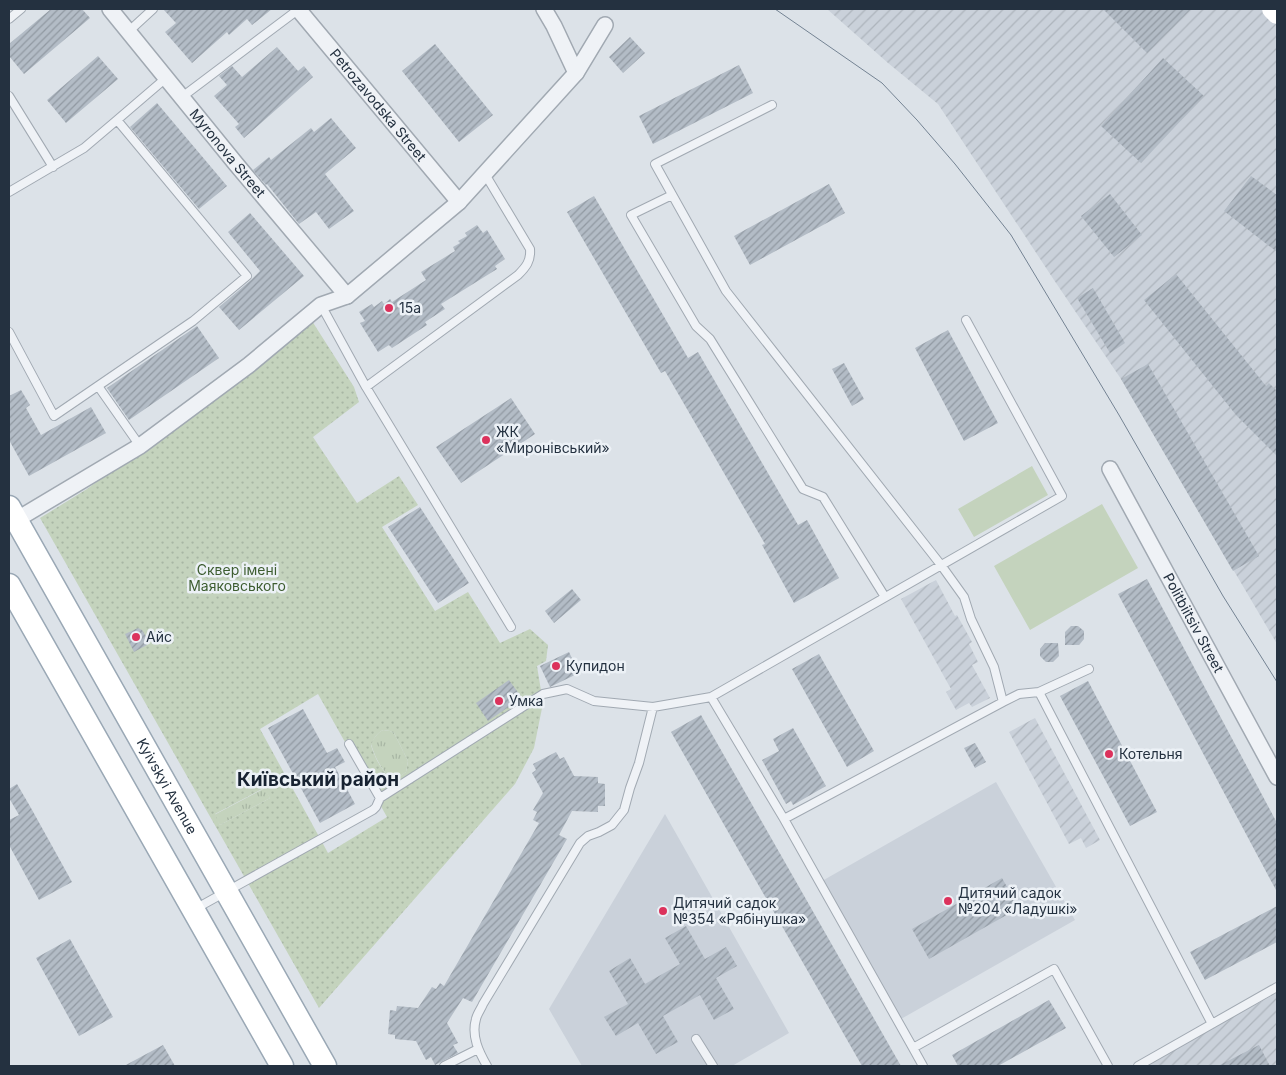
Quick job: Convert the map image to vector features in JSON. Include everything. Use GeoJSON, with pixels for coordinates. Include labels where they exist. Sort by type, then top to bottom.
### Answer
{"type":"FeatureCollection","features":[{"type":"Feature","properties":{"kind":"main road","name":"Kyivskyi Avenue"},"geometry":{"type":"LineString","coordinates":[[12,513],[324,1066]]}},
{"type":"Feature","properties":{"kind":"main road"},"geometry":{"type":"LineString","coordinates":[[9,585],[282,1066]]}},
{"type":"Feature","properties":{"kind":"street","name":"Myronova Street"},"geometry":{"type":"LineString","coordinates":[[110,9],[236,164],[347,296]]}},
{"type":"Feature","properties":{"kind":"street","name":"Petrozavodska Street"},"geometry":{"type":"LineString","coordinates":[[298,9],[459,202]]}},
{"type":"Feature","properties":{"kind":"street"},"geometry":{"type":"LineString","coordinates":[[544,9],[576,73]]}},
{"type":"Feature","properties":{"kind":"street"},"geometry":{"type":"LineString","coordinates":[[1272,9],[1277,14]]}},
{"type":"Feature","properties":{"kind":"street"},"geometry":{"type":"LineString","coordinates":[[12,513],[140,446],[249,365],[321,306],[347,296],[459,202],[576,73],[605,25]]}},
{"type":"Feature","properties":{"kind":"street","name":"Politbiitsiv Street"},"geometry":{"type":"LineString","coordinates":[[1110,469],[1277,777]]}},
{"type":"Feature","properties":{"kind":"lane"},"geometry":{"type":"LineString","coordinates":[[9,19],[21,9]]}},
{"type":"Feature","properties":{"kind":"lane"},"geometry":{"type":"LineString","coordinates":[[128,32],[153,9]]}},
{"type":"Feature","properties":{"kind":"lane"},"geometry":{"type":"LineString","coordinates":[[182,97],[298,9]]}},
{"type":"Feature","properties":{"kind":"lane"},"geometry":{"type":"LineString","coordinates":[[9,192],[84,148],[166,78]]}},
{"type":"Feature","properties":{"kind":"lane"},"geometry":{"type":"LineString","coordinates":[[9,96],[53,167]]}},
{"type":"Feature","properties":{"kind":"lane"},"geometry":{"type":"LineString","coordinates":[[772,105],[655,164],[726,291],[964,597],[971,619],[994,666],[1003,702]]}},
{"type":"Feature","properties":{"kind":"lane"},"geometry":{"type":"LineString","coordinates":[[9,332],[54,416],[193,321],[247,276],[117,120]]}},
{"type":"Feature","properties":{"kind":"lane"},"geometry":{"type":"LineString","coordinates":[[366,387],[525,268],[531,257],[530,249],[484,174]]}},
{"type":"Feature","properties":{"kind":"lane"},"geometry":{"type":"LineString","coordinates":[[672,195],[631,215],[696,326],[710,338],[803,490],[823,497],[885,598]]}},
{"type":"Feature","properties":{"kind":"lane"},"geometry":{"type":"LineString","coordinates":[[321,306],[366,387],[511,627]]}},
{"type":"Feature","properties":{"kind":"lane"},"geometry":{"type":"LineString","coordinates":[[193,910],[373,810],[380,798],[543,694],[566,689],[594,701],[653,707],[711,697],[1062,496],[966,320]]}},
{"type":"Feature","properties":{"kind":"lane"},"geometry":{"type":"LineString","coordinates":[[98,386],[140,446]]}},
{"type":"Feature","properties":{"kind":"lane"},"geometry":{"type":"LineString","coordinates":[[784,819],[1019,694],[1039,692],[1090,669]]}},
{"type":"Feature","properties":{"kind":"lane"},"geometry":{"type":"LineString","coordinates":[[1039,692],[1212,1024]]}},
{"type":"Feature","properties":{"kind":"lane"},"geometry":{"type":"LineString","coordinates":[[711,697],[784,819],[923,1066]]}},
{"type":"Feature","properties":{"kind":"lane"},"geometry":{"type":"LineString","coordinates":[[487,1066],[478,1049],[474,1034],[476,1020],[483,1004],[580,843],[588,836],[612,825],[624,810],[639,763],[653,707]]}},
{"type":"Feature","properties":{"kind":"lane"},"geometry":{"type":"LineString","coordinates":[[349,744],[380,798]]}},
{"type":"Feature","properties":{"kind":"lane"},"geometry":{"type":"LineString","coordinates":[[912,1048],[1054,970],[1108,1066]]}},
{"type":"Feature","properties":{"kind":"lane"},"geometry":{"type":"LineString","coordinates":[[1138,1066],[1277,987]]}},
{"type":"Feature","properties":{"kind":"lane"},"geometry":{"type":"LineString","coordinates":[[696,1039],[713,1066]]}},
{"type":"Feature","properties":{"kind":"lane"},"geometry":{"type":"LineString","coordinates":[[444,1066],[478,1049]]}},
{"type":"Feature","properties":{"kind":"shaded area"},"geometry":{"type":"Polygon","coordinates":[[[827,9],[1277,9],[1277,644],[1121,379],[938,104],[827,9]]]}},
{"type":"Feature","properties":{"kind":"shaded area"},"geometry":{"type":"Polygon","coordinates":[[[936,580],[955,616],[957,615],[972,642],[969,644],[978,662],[972,665],[990,698],[972,707],[969,703],[956,710],[946,692],[951,689],[901,599],[936,580]]]}},
{"type":"Feature","properties":{"kind":"shaded area"},"geometry":{"type":"Polygon","coordinates":[[[1035,718],[1100,840],[1086,848],[1081,838],[1069,844],[1009,732],[1035,718]]]}},
{"type":"Feature","properties":{"kind":"shaded area","name":"Дитячий садок №204 «Ладушкі»"},"geometry":{"type":"Polygon","coordinates":[[[996,782],[1075,920],[901,1019],[822,881],[996,782]]]}},
{"type":"Feature","properties":{"kind":"shaded area","name":"Дитячий садок №354 «Рябінушка»"},"geometry":{"type":"Polygon","coordinates":[[[665,814],[789,1033],[732,1066],[582,1066],[549,1009],[665,814]]]}},
{"type":"Feature","properties":{"kind":"shaded area"},"geometry":{"type":"Polygon","coordinates":[[[1277,993],[1277,1066],[1150,1066],[1148,1063],[1277,993]]]}},
{"type":"Feature","properties":{"kind":"green space","name":"Сквер імені Маяковського"},"geometry":{"type":"Polygon","coordinates":[[[312,321],[354,387],[359,402],[313,437],[357,503],[399,476],[418,505],[382,527],[435,611],[468,592],[500,643],[530,629],[548,645],[546,661],[537,666],[543,703],[534,748],[515,784],[319,1008],[40,518],[87,489],[312,321]],[[318,694],[260,729],[328,853],[387,817],[318,694]],[[383,730],[376,736],[371,745],[383,770],[391,776],[401,776],[406,772],[408,761],[394,733],[383,730]],[[264,788],[215,814],[220,825],[270,798],[264,788]]]}},
{"type":"Feature","properties":{"kind":"green space"},"geometry":{"type":"Polygon","coordinates":[[[1032,466],[1048,495],[974,537],[958,509],[1032,466]]]}},
{"type":"Feature","properties":{"kind":"green space"},"geometry":{"type":"Polygon","coordinates":[[[1102,504],[1138,568],[1030,630],[994,566],[1102,504]]]}},
{"type":"Feature","properties":{"kind":"green space"},"geometry":{"type":"Polygon","coordinates":[[[383,730],[394,733],[408,761],[406,772],[401,776],[391,776],[383,769],[371,744],[383,730]]]}},
{"type":"Feature","properties":{"kind":"green space"},"geometry":{"type":"Polygon","coordinates":[[[265,788],[270,798],[220,825],[214,815],[265,788]]]}},
{"type":"Feature","properties":{"kind":"building"},"geometry":{"type":"Polygon","coordinates":[[[51,9],[82,9],[90,18],[24,74],[9,56],[9,44],[51,9]]]}},
{"type":"Feature","properties":{"kind":"building"},"geometry":{"type":"Polygon","coordinates":[[[163,9],[272,9],[252,25],[247,19],[229,35],[227,32],[192,63],[165,32],[176,23],[163,9]]]}},
{"type":"Feature","properties":{"kind":"building"},"geometry":{"type":"Polygon","coordinates":[[[1103,9],[1191,9],[1147,53],[1103,9]]]}},
{"type":"Feature","properties":{"kind":"building"},"geometry":{"type":"Polygon","coordinates":[[[630,37],[645,53],[623,73],[609,57],[630,37]]]}},
{"type":"Feature","properties":{"kind":"building"},"geometry":{"type":"Polygon","coordinates":[[[435,44],[493,115],[459,142],[402,71],[435,44]]]}},
{"type":"Feature","properties":{"kind":"building"},"geometry":{"type":"Polygon","coordinates":[[[277,47],[298,71],[304,66],[313,77],[244,138],[235,127],[239,124],[214,96],[227,85],[219,76],[232,66],[242,77],[277,47]]]}},
{"type":"Feature","properties":{"kind":"building"},"geometry":{"type":"Polygon","coordinates":[[[98,56],[118,79],[66,123],[47,100],[98,56]]]}},
{"type":"Feature","properties":{"kind":"building"},"geometry":{"type":"Polygon","coordinates":[[[1163,58],[1204,96],[1141,163],[1101,126],[1163,58]]]}},
{"type":"Feature","properties":{"kind":"building"},"geometry":{"type":"Polygon","coordinates":[[[739,65],[753,93],[653,144],[639,116],[739,65]]]}},
{"type":"Feature","properties":{"kind":"building"},"geometry":{"type":"Polygon","coordinates":[[[157,103],[227,186],[199,209],[130,127],[157,103]]]}},
{"type":"Feature","properties":{"kind":"building"},"geometry":{"type":"Polygon","coordinates":[[[331,118],[356,148],[325,174],[354,211],[329,229],[316,212],[299,224],[267,184],[253,170],[269,157],[271,160],[311,128],[314,132],[331,118]]]}},
{"type":"Feature","properties":{"kind":"building"},"geometry":{"type":"Polygon","coordinates":[[[1251,176],[1277,195],[1277,252],[1224,211],[1251,176]]]}},
{"type":"Feature","properties":{"kind":"building"},"geometry":{"type":"Polygon","coordinates":[[[829,184],[845,213],[750,265],[734,236],[829,184]]]}},
{"type":"Feature","properties":{"kind":"building"},"geometry":{"type":"Polygon","coordinates":[[[1110,194],[1142,235],[1114,257],[1081,216],[1110,194]]]}},
{"type":"Feature","properties":{"kind":"building"},"geometry":{"type":"Polygon","coordinates":[[[594,196],[688,358],[698,352],[798,525],[807,520],[839,578],[794,603],[762,545],[765,544],[665,371],[661,373],[567,212],[594,196]]]}},
{"type":"Feature","properties":{"kind":"building"},"geometry":{"type":"Polygon","coordinates":[[[250,213],[304,276],[239,330],[219,307],[260,271],[228,232],[250,213]]]}},
{"type":"Feature","properties":{"kind":"building"},"geometry":{"type":"Polygon","coordinates":[[[477,225],[483,233],[487,230],[505,259],[495,266],[497,269],[441,304],[445,309],[425,322],[427,325],[392,348],[389,345],[378,352],[360,323],[365,321],[359,312],[372,304],[374,307],[382,301],[384,304],[390,299],[392,302],[426,280],[421,272],[455,251],[453,247],[460,243],[458,241],[467,236],[465,233],[477,225]]]}},
{"type":"Feature","properties":{"kind":"building"},"geometry":{"type":"Polygon","coordinates":[[[1176,274],[1266,386],[1269,383],[1277,391],[1277,456],[1236,415],[1144,300],[1176,274]]]}},
{"type":"Feature","properties":{"kind":"building"},"geometry":{"type":"Polygon","coordinates":[[[1093,288],[1125,343],[1110,353],[1077,298],[1093,288]]]}},
{"type":"Feature","properties":{"kind":"building"},"geometry":{"type":"Polygon","coordinates":[[[197,326],[219,358],[129,420],[107,388],[197,326]]]}},
{"type":"Feature","properties":{"kind":"building"},"geometry":{"type":"Polygon","coordinates":[[[948,330],[998,423],[964,441],[915,348],[948,330]]]}},
{"type":"Feature","properties":{"kind":"building"},"geometry":{"type":"Polygon","coordinates":[[[844,363],[864,399],[852,406],[832,369],[844,363]]]}},
{"type":"Feature","properties":{"kind":"building"},"geometry":{"type":"Polygon","coordinates":[[[1148,364],[1259,556],[1233,571],[1121,379],[1148,364]]]}},
{"type":"Feature","properties":{"kind":"building"},"geometry":{"type":"Polygon","coordinates":[[[21,390],[30,405],[26,408],[41,435],[91,407],[106,433],[29,476],[9,440],[9,396],[21,390]]]}},
{"type":"Feature","properties":{"kind":"building","name":"ЖК «Миронівський»"},"geometry":{"type":"Polygon","coordinates":[[[511,398],[535,434],[461,483],[436,447],[511,398]]]}},
{"type":"Feature","properties":{"kind":"building"},"geometry":{"type":"Polygon","coordinates":[[[420,507],[469,583],[438,603],[388,527],[420,507]]]}},
{"type":"Feature","properties":{"kind":"building"},"geometry":{"type":"Polygon","coordinates":[[[1147,579],[1277,823],[1277,892],[1118,594],[1147,579]]]}},
{"type":"Feature","properties":{"kind":"building"},"geometry":{"type":"Polygon","coordinates":[[[572,589],[581,600],[554,623],[545,611],[572,589]]]}},
{"type":"Feature","properties":{"kind":"building"},"geometry":{"type":"Polygon","coordinates":[[[1071,626],[1078,626],[1084,631],[1084,639],[1079,645],[1065,645],[1065,632],[1071,626]]]}},
{"type":"Feature","properties":{"kind":"building","name":"Айс"},"geometry":{"type":"Polygon","coordinates":[[[138,628],[142,630],[148,640],[147,645],[134,652],[125,634],[138,628]]]}},
{"type":"Feature","properties":{"kind":"building"},"geometry":{"type":"Polygon","coordinates":[[[1045,643],[1058,643],[1059,656],[1053,662],[1046,662],[1040,656],[1040,649],[1045,643]]]}},
{"type":"Feature","properties":{"kind":"building"},"geometry":{"type":"Polygon","coordinates":[[[569,652],[579,673],[550,687],[540,666],[569,652]]]}},
{"type":"Feature","properties":{"kind":"building"},"geometry":{"type":"Polygon","coordinates":[[[819,654],[874,751],[847,767],[792,669],[819,654]]]}},
{"type":"Feature","properties":{"kind":"building","name":"Умка"},"geometry":{"type":"Polygon","coordinates":[[[509,680],[522,698],[488,721],[476,703],[509,680]]]}},
{"type":"Feature","properties":{"kind":"building","name":"Котельня"},"geometry":{"type":"Polygon","coordinates":[[[1088,681],[1157,812],[1130,826],[1060,696],[1088,681]]]}},
{"type":"Feature","properties":{"kind":"building"},"geometry":{"type":"Polygon","coordinates":[[[303,709],[327,753],[337,748],[345,762],[335,767],[355,804],[320,823],[268,728],[303,709]]]}},
{"type":"Feature","properties":{"kind":"building"},"geometry":{"type":"Polygon","coordinates":[[[701,715],[901,1066],[862,1066],[671,732],[701,715]]]}},
{"type":"Feature","properties":{"kind":"building"},"geometry":{"type":"Polygon","coordinates":[[[793,728],[826,786],[793,805],[791,801],[786,804],[762,760],[779,751],[773,739],[793,728]]]}},
{"type":"Feature","properties":{"kind":"building"},"geometry":{"type":"Polygon","coordinates":[[[975,743],[986,762],[975,768],[964,748],[975,743]]]}},
{"type":"Feature","properties":{"kind":"building"},"geometry":{"type":"Polygon","coordinates":[[[556,752],[560,759],[564,757],[574,776],[598,777],[598,783],[605,784],[605,806],[598,806],[598,812],[572,811],[559,835],[567,839],[472,1002],[463,998],[447,1023],[458,1043],[453,1045],[458,1053],[435,1065],[431,1057],[426,1060],[416,1041],[395,1039],[395,1035],[388,1034],[390,1010],[396,1011],[397,1006],[418,1008],[432,987],[436,989],[440,983],[444,986],[539,823],[533,820],[537,812],[533,810],[543,793],[532,773],[536,770],[533,764],[556,752]]]}},
{"type":"Feature","properties":{"kind":"building"},"geometry":{"type":"Polygon","coordinates":[[[17,784],[72,882],[39,900],[9,845],[9,820],[19,815],[9,798],[9,789],[17,784]]]}},
{"type":"Feature","properties":{"kind":"building"},"geometry":{"type":"Polygon","coordinates":[[[1002,878],[1019,908],[929,959],[912,929],[1002,878]]]}},
{"type":"Feature","properties":{"kind":"building"},"geometry":{"type":"Polygon","coordinates":[[[1277,906],[1277,942],[1205,980],[1190,952],[1277,906]]]}},
{"type":"Feature","properties":{"kind":"building"},"geometry":{"type":"Polygon","coordinates":[[[686,926],[705,959],[726,947],[737,966],[716,978],[734,1009],[714,1020],[700,995],[663,1016],[678,1042],[656,1054],[638,1023],[616,1036],[604,1017],[628,1004],[609,971],[630,958],[645,984],[680,964],[665,938],[686,926]]]}},
{"type":"Feature","properties":{"kind":"building"},"geometry":{"type":"Polygon","coordinates":[[[70,939],[113,1017],[79,1036],[36,958],[70,939]]]}},
{"type":"Feature","properties":{"kind":"building"},"geometry":{"type":"Polygon","coordinates":[[[1049,1000],[1066,1028],[998,1066],[958,1066],[952,1055],[1049,1000]]]}},
{"type":"Feature","properties":{"kind":"building"},"geometry":{"type":"Polygon","coordinates":[[[163,1045],[175,1066],[124,1066],[163,1045]]]}},
{"type":"Feature","properties":{"kind":"building"},"geometry":{"type":"Polygon","coordinates":[[[1259,1045],[1270,1066],[1218,1066],[1259,1045]]]}},
{"type":"Feature","properties":{"kind":"tram line"},"geometry":{"type":"LineString","coordinates":[[775,9],[882,83],[955,164],[1011,235],[1119,415],[1223,596],[1277,682]]}},
{"type":"Feature","properties":{"kind":"place","name":"15а"},"geometry":{"type":"Point","coordinates":[389,308]}},
{"type":"Feature","properties":{"kind":"place","name":"ЖК «Миронівський»"},"geometry":{"type":"Point","coordinates":[486,440]}},
{"type":"Feature","properties":{"kind":"place","name":"Айс"},"geometry":{"type":"Point","coordinates":[136,637]}},
{"type":"Feature","properties":{"kind":"place","name":"Купидон"},"geometry":{"type":"Point","coordinates":[556,666]}},
{"type":"Feature","properties":{"kind":"place","name":"Умка"},"geometry":{"type":"Point","coordinates":[499,701]}},
{"type":"Feature","properties":{"kind":"place","name":"Котельня"},"geometry":{"type":"Point","coordinates":[1109,754]}},
{"type":"Feature","properties":{"kind":"place","name":"Дитячий садок №204 «Ладушкі»"},"geometry":{"type":"Point","coordinates":[948,901]}},
{"type":"Feature","properties":{"kind":"place","name":"Дитячий садок №354 «Рябінушка»"},"geometry":{"type":"Point","coordinates":[663,911]}},
{"type":"Feature","properties":{"kind":"district","name":"Київський район"},"geometry":{"type":"Point","coordinates":[318,779]}}]}
